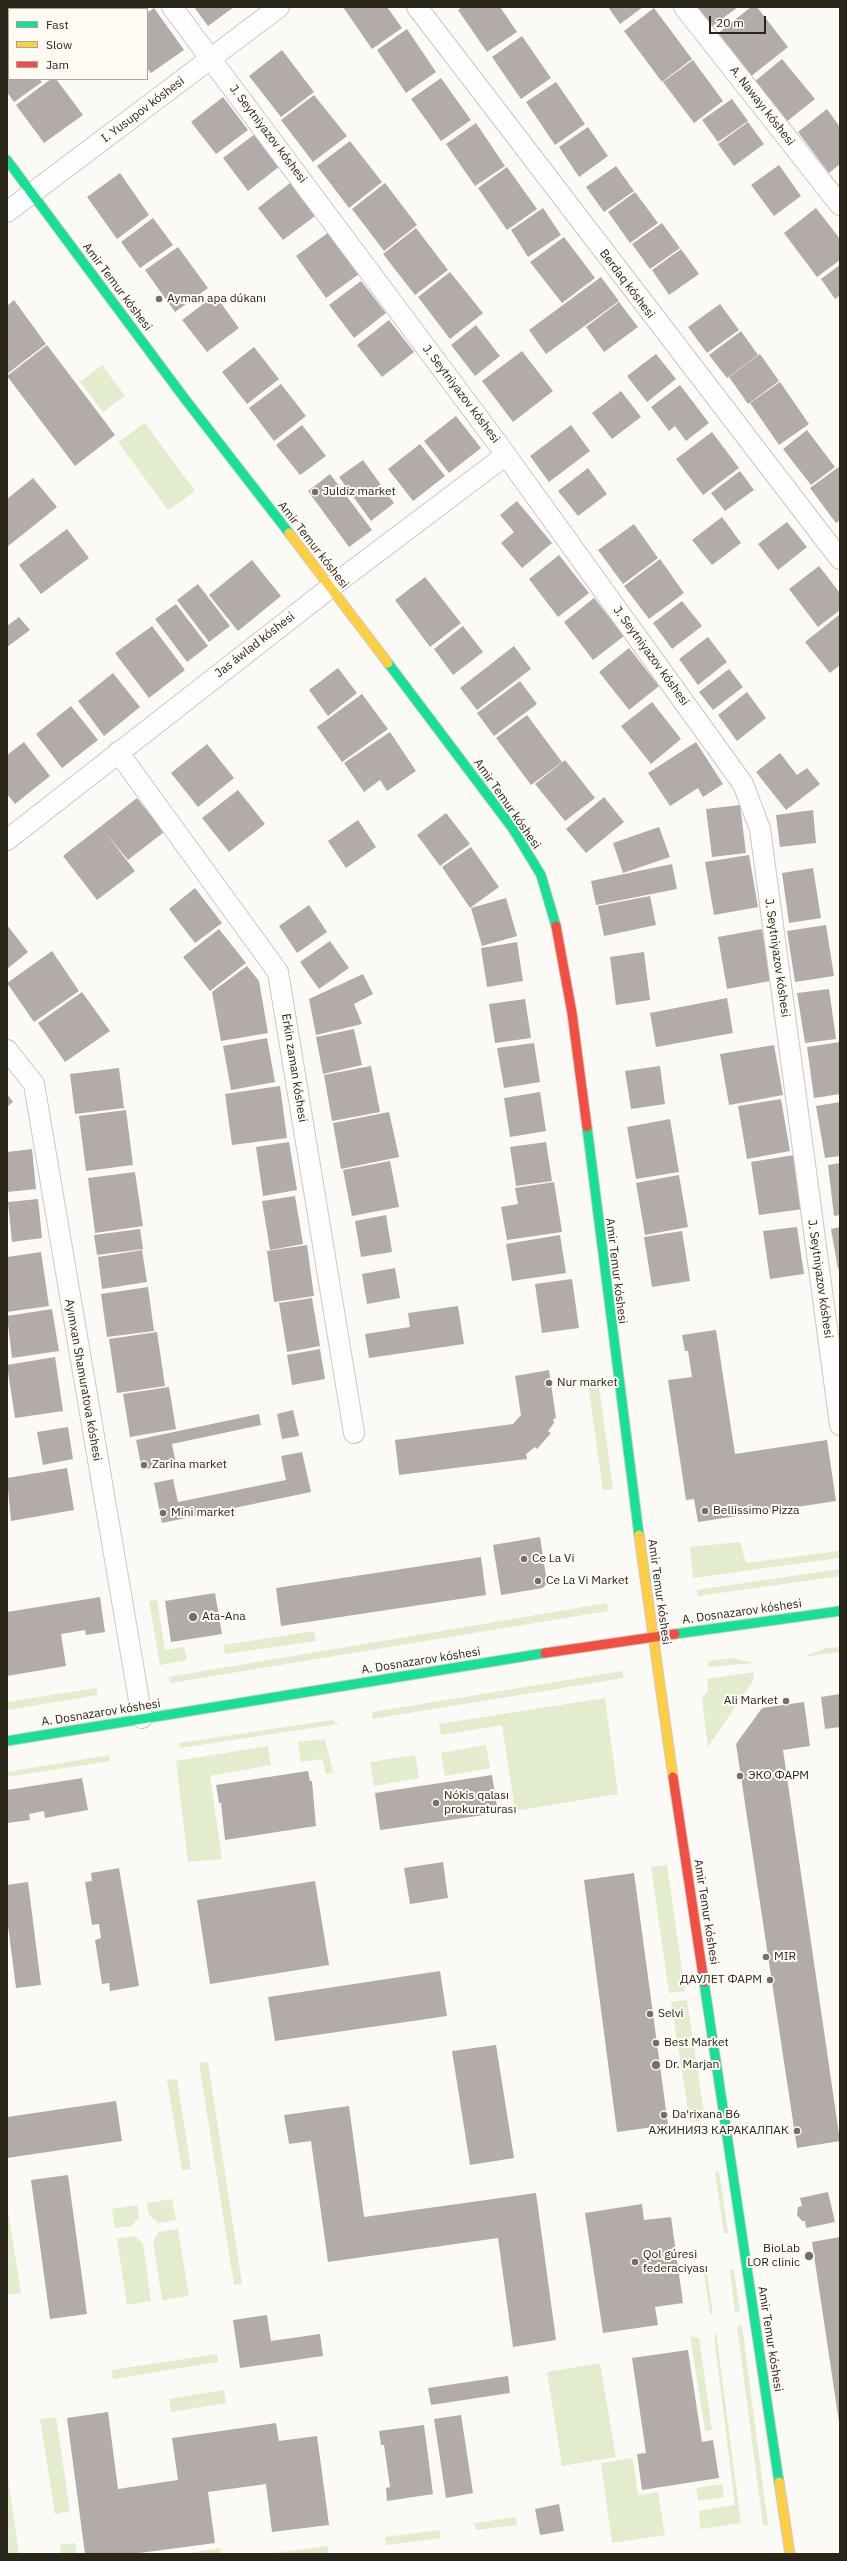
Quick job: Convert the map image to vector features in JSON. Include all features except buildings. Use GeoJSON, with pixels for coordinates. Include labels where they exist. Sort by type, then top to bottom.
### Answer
{"type":"FeatureCollection","features":[{"type":"Feature","properties":{"kind":"main road","name":"Amir Temur kóshesi"},"geometry":{"type":"LineString","coordinates":[[7,160],[213,436],[331,586],[513,829],[541,875],[560,940],[572,1013],[652,1636],[790,2554]]}},
{"type":"Feature","properties":{"kind":"main road","name":"A. Dosnazarov kóshesi"},"geometry":{"type":"LineString","coordinates":[[7,1741],[652,1636],[840,1611]]}},
{"type":"Feature","properties":{"kind":"street","name":"J. Seytniyazov kóshesi"},"geometry":{"type":"LineString","coordinates":[[172,7],[506,455],[743,784],[760,829],[840,1425]]}},
{"type":"Feature","properties":{"kind":"street","name":"I. Yusupov kóshesi"},"geometry":{"type":"LineString","coordinates":[[7,212],[280,7]]}},
{"type":"Feature","properties":{"kind":"street","name":"Berdaq kóshesi"},"geometry":{"type":"LineString","coordinates":[[417,7],[840,558]]}},
{"type":"Feature","properties":{"kind":"street","name":"A. Nawayı kóshesi"},"geometry":{"type":"LineString","coordinates":[[684,7],[840,205]]}},
{"type":"Feature","properties":{"kind":"street","name":"Jas áwlad kóshesi"},"geometry":{"type":"LineString","coordinates":[[7,840],[331,586],[506,455]]}},
{"type":"Feature","properties":{"kind":"street","name":"Erkin zaman kóshesi"},"geometry":{"type":"LineString","coordinates":[[118,752],[278,972],[354,1433]]}},
{"type":"Feature","properties":{"kind":"street","name":"Ayımxan Shamuratova kóshesi"},"geometry":{"type":"LineString","coordinates":[[7,1050],[34,1084],[142,1718]]}},
{"type":"Feature","properties":{"kind":"green space"},"geometry":{"type":"Polygon","coordinates":[[[102,365],[125,396],[103,412],[80,382],[102,365]]]}},
{"type":"Feature","properties":{"kind":"green space"},"geometry":{"type":"Polygon","coordinates":[[[145,423],[195,491],[168,510],[118,442],[145,423]]]}},
{"type":"Feature","properties":{"kind":"green space"},"geometry":{"type":"Polygon","coordinates":[[[587,1377],[598,1379],[613,1489],[603,1490],[587,1377]]]}},
{"type":"Feature","properties":{"kind":"green space"},"geometry":{"type":"Polygon","coordinates":[[[740,1542],[746,1563],[838,1551],[839,1558],[693,1578],[690,1547],[740,1542]]]}},
{"type":"Feature","properties":{"kind":"green space"},"geometry":{"type":"Polygon","coordinates":[[[840,1569],[840,1576],[698,1596],[697,1590],[840,1569]]]}},
{"type":"Feature","properties":{"kind":"green space"},"geometry":{"type":"Polygon","coordinates":[[[157,1600],[165,1650],[184,1647],[187,1660],[160,1665],[149,1601],[157,1600]]]}},
{"type":"Feature","properties":{"kind":"green space"},"geometry":{"type":"Polygon","coordinates":[[[607,1603],[608,1611],[171,1683],[168,1677],[607,1603]]]}},
{"type":"Feature","properties":{"kind":"green space"},"geometry":{"type":"Polygon","coordinates":[[[314,1631],[316,1641],[225,1654],[224,1645],[314,1631]]]}},
{"type":"Feature","properties":{"kind":"green space"},"geometry":{"type":"Polygon","coordinates":[[[840,1647],[840,1652],[803,1657],[825,1648],[840,1647]]]}},
{"type":"Feature","properties":{"kind":"green space"},"geometry":{"type":"Polygon","coordinates":[[[733,1658],[754,1663],[708,1667],[708,1661],[733,1658]]]}},
{"type":"Feature","properties":{"kind":"green space"},"geometry":{"type":"Polygon","coordinates":[[[622,1671],[624,1678],[372,1719],[373,1712],[622,1671]]]}},
{"type":"Feature","properties":{"kind":"green space"},"geometry":{"type":"Polygon","coordinates":[[[754,1672],[753,1681],[708,1747],[702,1698],[708,1691],[707,1679],[754,1672]]]}},
{"type":"Feature","properties":{"kind":"green space"},"geometry":{"type":"Polygon","coordinates":[[[96,1688],[98,1695],[7,1710],[7,1702],[96,1688]]]}},
{"type":"Feature","properties":{"kind":"green space"},"geometry":{"type":"Polygon","coordinates":[[[605,1698],[618,1794],[515,1811],[502,1725],[441,1735],[439,1724],[605,1698]]]}},
{"type":"Feature","properties":{"kind":"green space"},"geometry":{"type":"Polygon","coordinates":[[[332,1720],[339,1724],[180,1748],[179,1743],[332,1720]]]}},
{"type":"Feature","properties":{"kind":"green space"},"geometry":{"type":"Polygon","coordinates":[[[325,1739],[333,1772],[326,1774],[322,1759],[301,1762],[298,1742],[325,1739]]]}},
{"type":"Feature","properties":{"kind":"green space"},"geometry":{"type":"Polygon","coordinates":[[[486,1745],[490,1768],[445,1776],[441,1753],[486,1745]]]}},
{"type":"Feature","properties":{"kind":"green space"},"geometry":{"type":"Polygon","coordinates":[[[268,1746],[271,1765],[210,1776],[222,1859],[188,1862],[176,1761],[268,1746]]]}},
{"type":"Feature","properties":{"kind":"green space"},"geometry":{"type":"Polygon","coordinates":[[[109,1755],[110,1761],[7,1777],[7,1772],[109,1755]]]}},
{"type":"Feature","properties":{"kind":"green space"},"geometry":{"type":"Polygon","coordinates":[[[415,1755],[419,1778],[374,1786],[370,1762],[415,1755]]]}},
{"type":"Feature","properties":{"kind":"green space"},"geometry":{"type":"Polygon","coordinates":[[[667,1865],[685,1991],[669,1993],[651,1867],[667,1865]]]}},
{"type":"Feature","properties":{"kind":"green space"},"geometry":{"type":"Polygon","coordinates":[[[687,2000],[705,2120],[690,2122],[671,2002],[687,2000]]]}},
{"type":"Feature","properties":{"kind":"green space"},"geometry":{"type":"Polygon","coordinates":[[[208,2062],[242,2284],[234,2285],[199,2063],[208,2062]]]}},
{"type":"Feature","properties":{"kind":"green space"},"geometry":{"type":"Polygon","coordinates":[[[177,2079],[191,2169],[182,2170],[167,2080],[177,2079]]]}},
{"type":"Feature","properties":{"kind":"green space"},"geometry":{"type":"Polygon","coordinates":[[[719,2171],[728,2233],[724,2234],[715,2172],[719,2171]]]}},
{"type":"Feature","properties":{"kind":"green space"},"geometry":{"type":"Polygon","coordinates":[[[172,2199],[176,2220],[158,2223],[149,2215],[147,2203],[172,2199]]]}},
{"type":"Feature","properties":{"kind":"green space"},"geometry":{"type":"Polygon","coordinates":[[[7,2204],[21,2293],[7,2295],[7,2204]]]}},
{"type":"Feature","properties":{"kind":"green space"},"geometry":{"type":"Polygon","coordinates":[[[137,2205],[139,2217],[132,2226],[115,2228],[112,2209],[137,2205]]]}},
{"type":"Feature","properties":{"kind":"green space"},"geometry":{"type":"Polygon","coordinates":[[[178,2229],[189,2296],[162,2300],[153,2241],[159,2232],[178,2229]]]}},
{"type":"Feature","properties":{"kind":"green space"},"geometry":{"type":"Polygon","coordinates":[[[134,2236],[143,2243],[151,2301],[127,2305],[117,2239],[134,2236]]]}},
{"type":"Feature","properties":{"kind":"green space"},"geometry":{"type":"Polygon","coordinates":[[[730,2270],[734,2270],[740,2312],[735,2313],[730,2270]]]}},
{"type":"Feature","properties":{"kind":"green space"},"geometry":{"type":"Polygon","coordinates":[[[704,2273],[707,2273],[713,2315],[710,2313],[704,2273]]]}},
{"type":"Feature","properties":{"kind":"green space"},"geometry":{"type":"Polygon","coordinates":[[[742,2325],[768,2525],[763,2525],[737,2326],[742,2325]]]}},
{"type":"Feature","properties":{"kind":"green space"},"geometry":{"type":"Polygon","coordinates":[[[716,2332],[741,2523],[700,2529],[699,2511],[735,2505],[714,2336],[716,2332]]]}},
{"type":"Feature","properties":{"kind":"green space"},"geometry":{"type":"Polygon","coordinates":[[[690,2336],[699,2338],[712,2430],[705,2431],[690,2336]]]}},
{"type":"Feature","properties":{"kind":"green space"},"geometry":{"type":"Polygon","coordinates":[[[217,2354],[218,2362],[113,2379],[112,2370],[217,2354]]]}},
{"type":"Feature","properties":{"kind":"green space"},"geometry":{"type":"Polygon","coordinates":[[[600,2363],[616,2457],[562,2466],[547,2372],[600,2363]]]}},
{"type":"Feature","properties":{"kind":"green space"},"geometry":{"type":"Polygon","coordinates":[[[224,2390],[226,2403],[171,2412],[169,2399],[224,2390]]]}},
{"type":"Feature","properties":{"kind":"green space"},"geometry":{"type":"Polygon","coordinates":[[[56,2417],[70,2511],[55,2514],[40,2419],[56,2417]]]}},
{"type":"Feature","properties":{"kind":"green space"},"geometry":{"type":"Polygon","coordinates":[[[633,2458],[638,2495],[658,2492],[665,2535],[612,2543],[601,2463],[633,2458]]]}},
{"type":"Feature","properties":{"kind":"green space"},"geometry":{"type":"Polygon","coordinates":[[[7,2470],[19,2554],[7,2554],[7,2470]]]}},
{"type":"Feature","properties":{"kind":"green space"},"geometry":{"type":"Polygon","coordinates":[[[722,2484],[724,2497],[698,2501],[696,2488],[722,2484]]]}},
{"type":"Feature","properties":{"kind":"green space"},"geometry":{"type":"Polygon","coordinates":[[[516,2517],[517,2525],[476,2530],[474,2523],[516,2517]]]}},
{"type":"Feature","properties":{"kind":"green space"},"geometry":{"type":"Polygon","coordinates":[[[439,2530],[441,2538],[386,2545],[385,2537],[439,2530]]]}},
{"type":"Feature","properties":{"kind":"green space"},"geometry":{"type":"Polygon","coordinates":[[[75,2543],[77,2554],[61,2554],[60,2545],[75,2543]]]}},
{"type":"Feature","properties":{"kind":"green space"},"geometry":{"type":"Polygon","coordinates":[[[328,2546],[328,2554],[273,2553],[328,2546]]]}},
{"type":"Feature","properties":{"kind":"green space"},"geometry":{"type":"Polygon","coordinates":[[[219,2548],[221,2554],[184,2554],[219,2548]]]}},
{"type":"Feature","properties":{"kind":"traffic: fast"},"geometry":{"type":"LineString","coordinates":[[7,160],[185,399],[289,533]]}},
{"type":"Feature","properties":{"kind":"traffic: fast"},"geometry":{"type":"LineString","coordinates":[[388,663],[513,829],[541,875],[556,926]]}},
{"type":"Feature","properties":{"kind":"traffic: fast"},"geometry":{"type":"LineString","coordinates":[[587,1127],[639,1535]]}},
{"type":"Feature","properties":{"kind":"traffic: fast"},"geometry":{"type":"LineString","coordinates":[[675,1634],[840,1611]]}},
{"type":"Feature","properties":{"kind":"traffic: fast"},"geometry":{"type":"LineString","coordinates":[[7,1741],[545,1653]]}},
{"type":"Feature","properties":{"kind":"traffic: fast"},"geometry":{"type":"LineString","coordinates":[[704,1982],[779,2482]]}},
{"type":"Feature","properties":{"kind":"traffic: slow"},"geometry":{"type":"LineString","coordinates":[[289,533],[388,663]]}},
{"type":"Feature","properties":{"kind":"traffic: slow"},"geometry":{"type":"LineString","coordinates":[[639,1535],[673,1777]]}},
{"type":"Feature","properties":{"kind":"traffic: slow"},"geometry":{"type":"LineString","coordinates":[[779,2482],[790,2554]]}},
{"type":"Feature","properties":{"kind":"traffic: jam"},"geometry":{"type":"LineString","coordinates":[[556,926],[572,1013],[587,1127]]}},
{"type":"Feature","properties":{"kind":"traffic: jam"},"geometry":{"type":"LineString","coordinates":[[545,1653],[675,1634]]}},
{"type":"Feature","properties":{"kind":"traffic: jam"},"geometry":{"type":"LineString","coordinates":[[673,1777],[704,1982]]}},
{"type":"Feature","properties":{"kind":"place","name":"Ayman apa dúkanı"},"geometry":{"type":"Point","coordinates":[159,299]}},
{"type":"Feature","properties":{"kind":"place","name":"Juldiz market"},"geometry":{"type":"Point","coordinates":[315,492]}},
{"type":"Feature","properties":{"kind":"place","name":"Nur market"},"geometry":{"type":"Point","coordinates":[549,1383]}},
{"type":"Feature","properties":{"kind":"place","name":"Zarina market"},"geometry":{"type":"Point","coordinates":[144,1465]}},
{"type":"Feature","properties":{"kind":"place","name":"Bellissimo Pizza"},"geometry":{"type":"Point","coordinates":[705,1511]}},
{"type":"Feature","properties":{"kind":"place","name":"Mini market"},"geometry":{"type":"Point","coordinates":[163,1513]}},
{"type":"Feature","properties":{"kind":"place","name":"Ce La Vi"},"geometry":{"type":"Point","coordinates":[524,1559]}},
{"type":"Feature","properties":{"kind":"place","name":"Ce La Vi Market"},"geometry":{"type":"Point","coordinates":[538,1581]}},
{"type":"Feature","properties":{"kind":"place","name":"Ata-Ana"},"geometry":{"type":"Point","coordinates":[193,1617]}},
{"type":"Feature","properties":{"kind":"place","name":"Ali Market"},"geometry":{"type":"Point","coordinates":[786,1701]}},
{"type":"Feature","properties":{"kind":"place","name":"ЭКО ФАРМ"},"geometry":{"type":"Point","coordinates":[740,1776]}},
{"type":"Feature","properties":{"kind":"place","name":"Nókis qalası prokuraturası"},"geometry":{"type":"Point","coordinates":[436,1803]}},
{"type":"Feature","properties":{"kind":"place","name":"MIR"},"geometry":{"type":"Point","coordinates":[766,1957]}},
{"type":"Feature","properties":{"kind":"place","name":"ДАУЛЕТ ФАРМ"},"geometry":{"type":"Point","coordinates":[770,1980]}},
{"type":"Feature","properties":{"kind":"place","name":"Selvi"},"geometry":{"type":"Point","coordinates":[650,2014]}},
{"type":"Feature","properties":{"kind":"place","name":"Best Market"},"geometry":{"type":"Point","coordinates":[656,2043]}},
{"type":"Feature","properties":{"kind":"place","name":"Dr. Marjan"},"geometry":{"type":"Point","coordinates":[656,2065]}},
{"type":"Feature","properties":{"kind":"place","name":"Da'rixana B6"},"geometry":{"type":"Point","coordinates":[664,2115]}},
{"type":"Feature","properties":{"kind":"place","name":"АЖИНИЯЗ КАРАКАЛПАК"},"geometry":{"type":"Point","coordinates":[797,2131]}},
{"type":"Feature","properties":{"kind":"place","name":"BioLab LOR clinic"},"geometry":{"type":"Point","coordinates":[809,2256]}},
{"type":"Feature","properties":{"kind":"place","name":"Qol gúresi federaciyası"},"geometry":{"type":"Point","coordinates":[635,2262]}}]}
